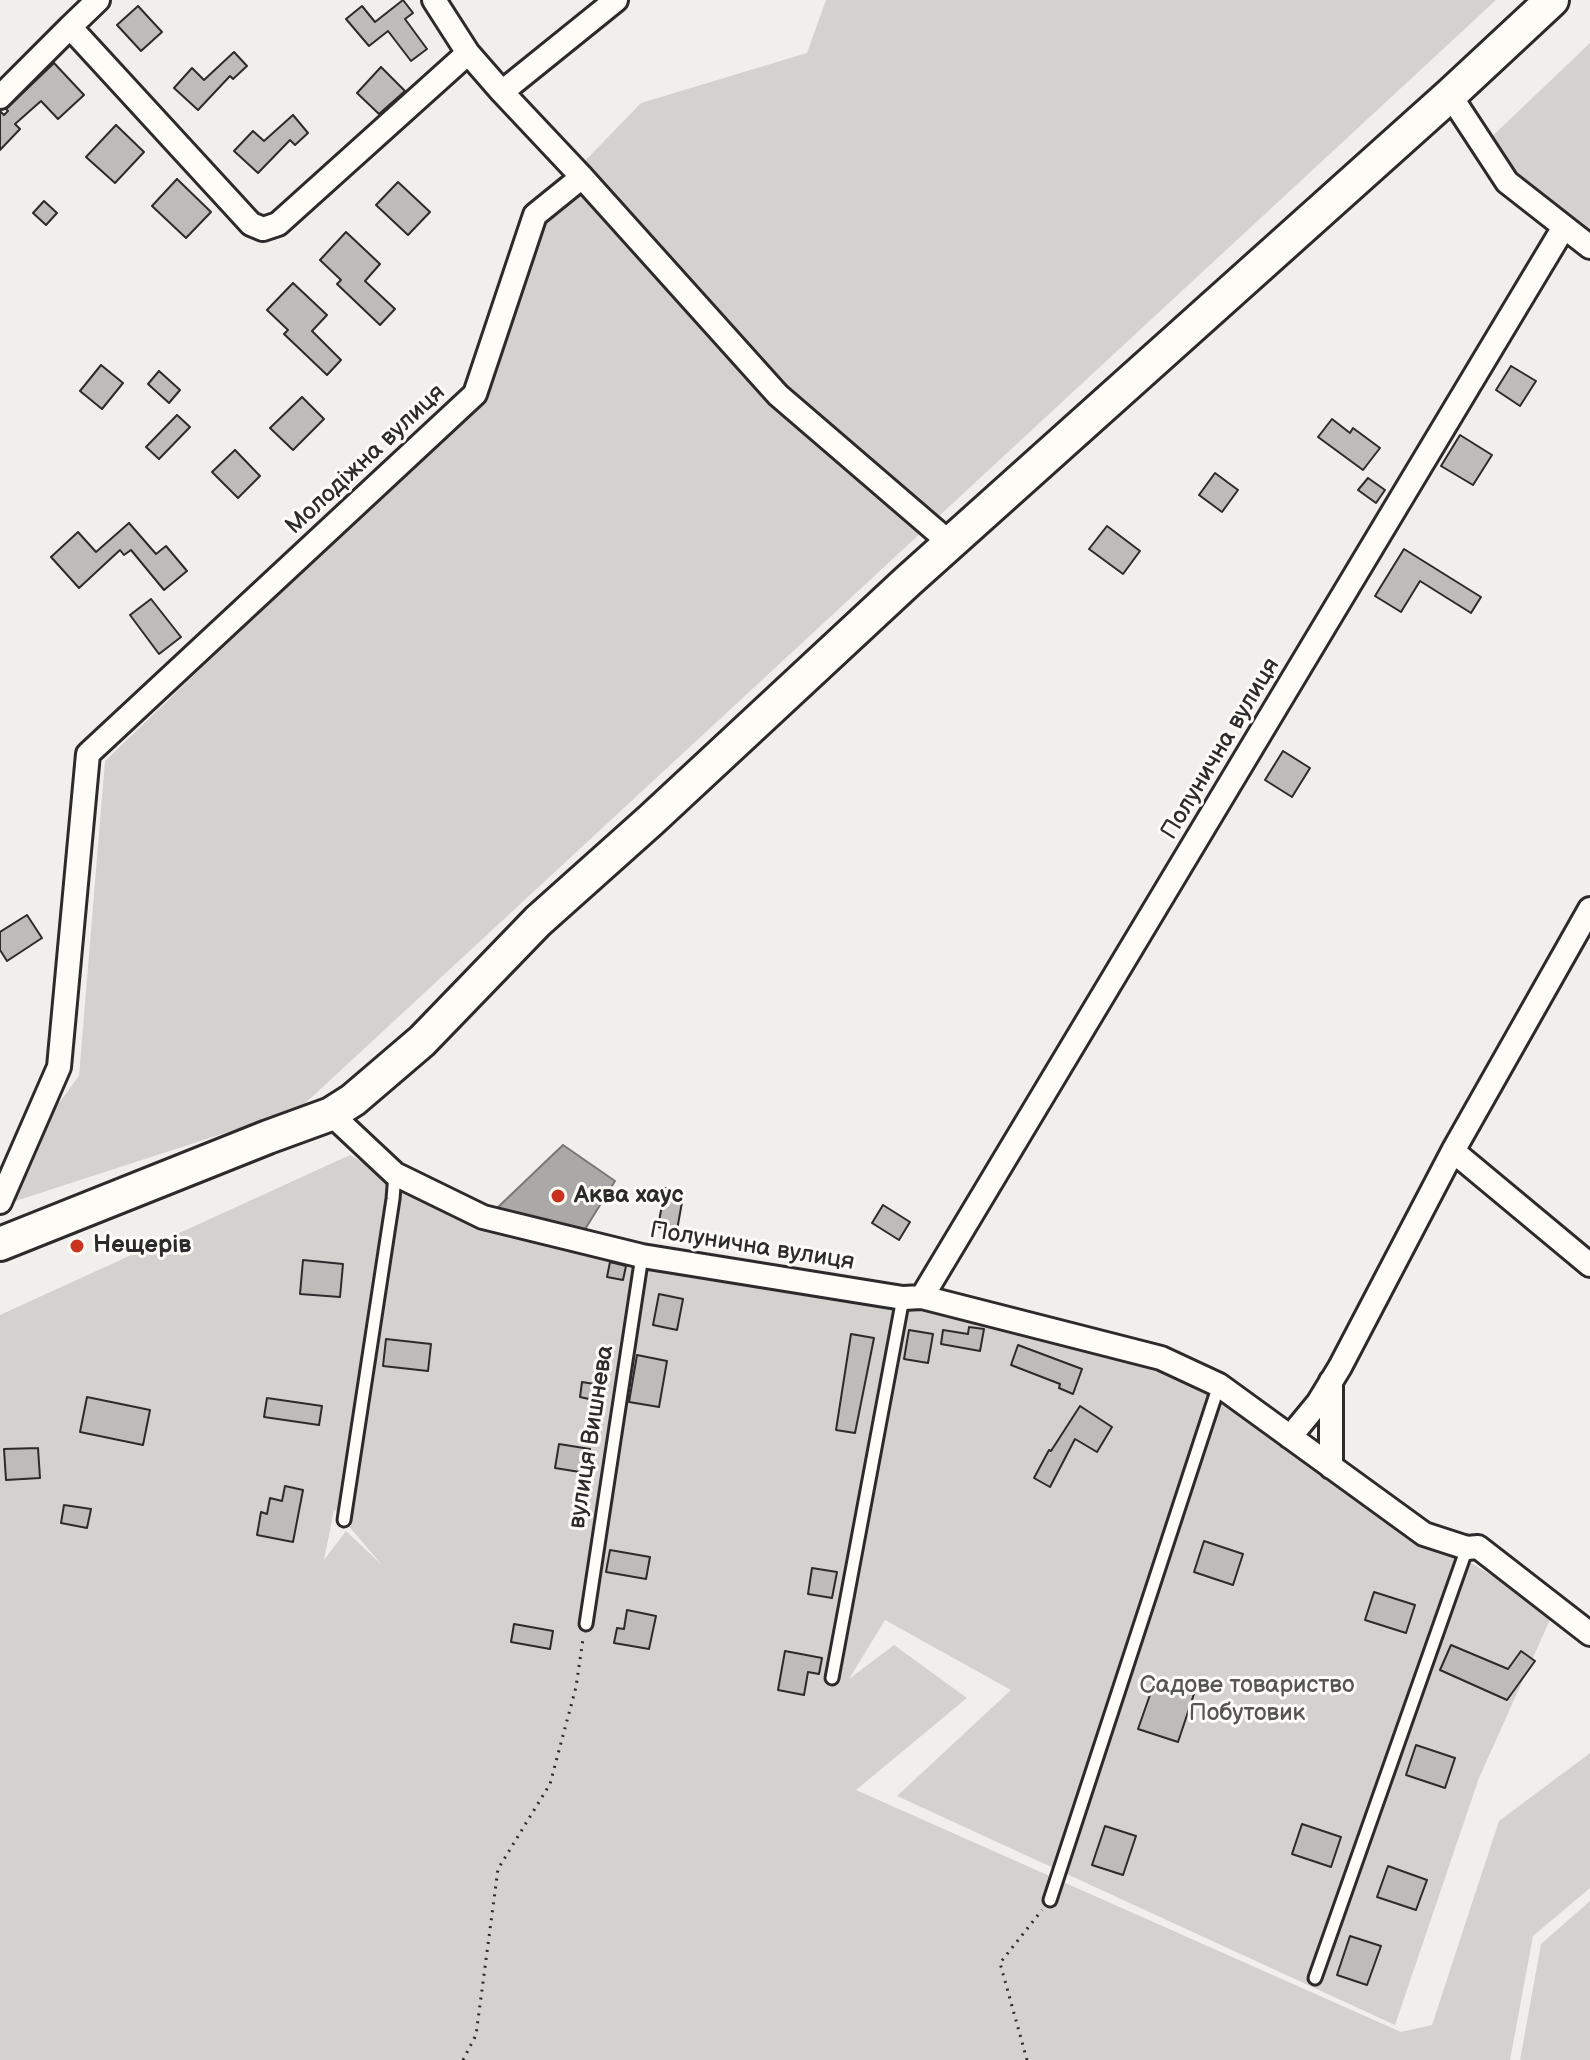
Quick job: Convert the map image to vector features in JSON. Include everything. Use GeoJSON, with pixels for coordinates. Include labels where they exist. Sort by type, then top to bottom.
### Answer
{"type":"FeatureCollection","features":[{"type":"Feature","properties":{"kind":"main road"},"geometry":{"type":"LineString","coordinates":[[0,1244],[331,1114],[353,1100],[422,1041],[538,921],[950,543],[1552,0]]}},
{"type":"Feature","properties":{"kind":"street"},"geometry":{"type":"LineString","coordinates":[[0,97],[98,0]]}},
{"type":"Feature","properties":{"kind":"street"},"geometry":{"type":"LineString","coordinates":[[434,0],[468,53],[778,395],[950,543]]}},
{"type":"Feature","properties":{"kind":"street"},"geometry":{"type":"LineString","coordinates":[[502,92],[616,0]]}},
{"type":"Feature","properties":{"kind":"street"},"geometry":{"type":"LineString","coordinates":[[70,27],[251,224],[263,229],[278,224],[468,53]]}},
{"type":"Feature","properties":{"kind":"street"},"geometry":{"type":"LineString","coordinates":[[1450,95],[1507,182],[1590,247]]}},
{"type":"Feature","properties":{"kind":"street","name":"Молодіжна вулиця"},"geometry":{"type":"LineString","coordinates":[[0,1202],[59,1067],[88,754],[475,394],[535,215],[582,177]]}},
{"type":"Feature","properties":{"kind":"street","name":"Полунична вулиця"},"geometry":{"type":"LineString","coordinates":[[912,1298],[1564,227]]}},
{"type":"Feature","properties":{"kind":"street"},"geometry":{"type":"LineString","coordinates":[[1290,1437],[1318,1403],[1331,1381],[1453,1151],[1590,909]]}},
{"type":"Feature","properties":{"kind":"street","name":"Полунична вулиця"},"geometry":{"type":"LineString","coordinates":[[331,1114],[395,1174],[483,1217],[642,1256],[912,1298],[1161,1358],[1219,1385],[1424,1534],[1467,1548],[1478,1547],[1590,1634]]}},
{"type":"Feature","properties":{"kind":"street"},"geometry":{"type":"LineString","coordinates":[[1453,1151],[1590,1265]]}},
{"type":"Feature","properties":{"kind":"street"},"geometry":{"type":"LineString","coordinates":[[1331,1381],[1331,1467]]}},
{"type":"Feature","properties":{"kind":"lane"},"geometry":{"type":"LineString","coordinates":[[344,1520],[395,1174]]}},
{"type":"Feature","properties":{"kind":"lane","name":"вулиця Вишнева"},"geometry":{"type":"LineString","coordinates":[[586,1624],[642,1256]]}},
{"type":"Feature","properties":{"kind":"lane"},"geometry":{"type":"LineString","coordinates":[[832,1678],[912,1298]]}},
{"type":"Feature","properties":{"kind":"lane"},"geometry":{"type":"LineString","coordinates":[[1050,1900],[1219,1385]]}},
{"type":"Feature","properties":{"kind":"lane"},"geometry":{"type":"LineString","coordinates":[[1315,1978],[1467,1548]]}},
{"type":"Feature","properties":{"kind":"path"},"geometry":{"type":"LineString","coordinates":[[463,2060],[476,2035],[498,1869],[550,1784],[576,1687],[586,1624]]}},
{"type":"Feature","properties":{"kind":"path"},"geometry":{"type":"LineString","coordinates":[[1027,2060],[1000,1963],[1050,1900]]}},
{"type":"Feature","properties":{"kind":"green space"},"geometry":{"type":"Polygon","coordinates":[[[826,0],[1496,0],[299,1109],[0,1206],[0,1182],[79,1076],[105,761],[486,394],[549,198],[641,103],[807,53],[826,0]]]}},
{"type":"Feature","properties":{"kind":"green space"},"geometry":{"type":"Polygon","coordinates":[[[1590,43],[1590,247],[1482,146],[1590,43]]]}},
{"type":"Feature","properties":{"kind":"green space","name":"Садове товариство Побутовик"},"geometry":{"type":"Polygon","coordinates":[[[350,1155],[458,1219],[1084,1342],[1191,1377],[1360,1495],[1553,1613],[1479,1778],[1395,2025],[897,1796],[1011,1690],[885,1620],[849,1679],[894,1645],[967,1698],[856,1790],[1401,2032],[1432,2025],[1499,1821],[1590,1753],[1590,1888],[1533,1936],[1510,2060],[0,2060],[0,1315],[350,1155]],[[335,1510],[324,1560],[346,1531],[382,1565],[335,1510]]]}},
{"type":"Feature","properties":{"kind":"green space"},"geometry":{"type":"Polygon","coordinates":[[[1590,1901],[1590,2060],[1520,2060],[1541,1944],[1590,1901]]]}},
{"type":"Feature","properties":{"kind":"shaded area","name":"Аква хаус"},"geometry":{"type":"Polygon","coordinates":[[[563,1145],[615,1181],[582,1234],[495,1210],[563,1145]]]}},
{"type":"Feature","properties":{"kind":"building"},"geometry":{"type":"Polygon","coordinates":[[[403,0],[413,13],[405,19],[427,49],[411,61],[388,31],[369,46],[346,19],[362,6],[375,22],[403,0]]]}},
{"type":"Feature","properties":{"kind":"building"},"geometry":{"type":"Polygon","coordinates":[[[138,6],[162,32],[141,51],[117,25],[138,6]]]}},
{"type":"Feature","properties":{"kind":"building"},"geometry":{"type":"Polygon","coordinates":[[[234,52],[247,66],[233,79],[230,76],[198,110],[174,88],[192,68],[204,80],[234,52]]]}},
{"type":"Feature","properties":{"kind":"building"},"geometry":{"type":"Polygon","coordinates":[[[54,63],[84,95],[58,119],[41,101],[15,124],[20,129],[0,150],[0,111],[4,115],[8,111],[6,109],[54,63]]]}},
{"type":"Feature","properties":{"kind":"building"},"geometry":{"type":"Polygon","coordinates":[[[381,67],[405,91],[379,114],[357,93],[381,67]]]}},
{"type":"Feature","properties":{"kind":"building"},"geometry":{"type":"Polygon","coordinates":[[[293,115],[308,133],[295,145],[290,140],[258,173],[234,151],[253,131],[264,141],[293,115]]]}},
{"type":"Feature","properties":{"kind":"building"},"geometry":{"type":"Polygon","coordinates":[[[116,125],[144,152],[115,183],[86,157],[116,125]]]}},
{"type":"Feature","properties":{"kind":"building"},"geometry":{"type":"Polygon","coordinates":[[[177,179],[211,212],[186,238],[152,206],[177,179]]]}},
{"type":"Feature","properties":{"kind":"building"},"geometry":{"type":"Polygon","coordinates":[[[398,182],[430,212],[408,235],[376,205],[398,182]]]}},
{"type":"Feature","properties":{"kind":"building"},"geometry":{"type":"Polygon","coordinates":[[[44,201],[57,213],[46,225],[33,213],[44,201]]]}},
{"type":"Feature","properties":{"kind":"building"},"geometry":{"type":"Polygon","coordinates":[[[346,232],[380,264],[365,281],[395,309],[380,325],[337,284],[341,280],[320,260],[346,232]]]}},
{"type":"Feature","properties":{"kind":"building"},"geometry":{"type":"Polygon","coordinates":[[[293,283],[327,315],[312,331],[341,360],[327,375],[284,334],[288,330],[267,310],[293,283]]]}},
{"type":"Feature","properties":{"kind":"building"},"geometry":{"type":"Polygon","coordinates":[[[101,365],[123,383],[102,409],[80,391],[101,365]]]}},
{"type":"Feature","properties":{"kind":"building"},"geometry":{"type":"Polygon","coordinates":[[[1511,366],[1536,381],[1520,406],[1496,390],[1511,366]]]}},
{"type":"Feature","properties":{"kind":"building"},"geometry":{"type":"Polygon","coordinates":[[[159,371],[180,390],[169,403],[148,384],[159,371]]]}},
{"type":"Feature","properties":{"kind":"building"},"geometry":{"type":"Polygon","coordinates":[[[302,397],[324,419],[293,450],[270,428],[302,397]]]}},
{"type":"Feature","properties":{"kind":"building"},"geometry":{"type":"Polygon","coordinates":[[[177,415],[190,427],[159,459],[146,447],[177,415]]]}},
{"type":"Feature","properties":{"kind":"building"},"geometry":{"type":"Polygon","coordinates":[[[1332,419],[1350,433],[1353,428],[1380,448],[1363,470],[1318,437],[1332,419]]]}},
{"type":"Feature","properties":{"kind":"building"},"geometry":{"type":"Polygon","coordinates":[[[1460,435],[1492,455],[1473,485],[1441,466],[1460,435]]]}},
{"type":"Feature","properties":{"kind":"building"},"geometry":{"type":"Polygon","coordinates":[[[235,450],[260,476],[238,498],[212,472],[235,450]]]}},
{"type":"Feature","properties":{"kind":"building"},"geometry":{"type":"Polygon","coordinates":[[[1215,473],[1238,490],[1222,512],[1199,495],[1215,473]]]}},
{"type":"Feature","properties":{"kind":"building"},"geometry":{"type":"Polygon","coordinates":[[[1368,478],[1385,490],[1376,503],[1358,490],[1368,478]]]}},
{"type":"Feature","properties":{"kind":"building"},"geometry":{"type":"Polygon","coordinates":[[[129,523],[156,554],[166,546],[187,571],[164,590],[131,550],[124,555],[120,550],[79,588],[51,557],[78,532],[96,552],[129,523]]]}},
{"type":"Feature","properties":{"kind":"building"},"geometry":{"type":"Polygon","coordinates":[[[1107,526],[1140,551],[1123,574],[1089,549],[1107,526]]]}},
{"type":"Feature","properties":{"kind":"building"},"geometry":{"type":"Polygon","coordinates":[[[1404,549],[1481,597],[1471,613],[1420,581],[1401,612],[1375,596],[1404,549]]]}},
{"type":"Feature","properties":{"kind":"building"},"geometry":{"type":"Polygon","coordinates":[[[151,599],[181,637],[159,654],[130,615],[151,599]]]}},
{"type":"Feature","properties":{"kind":"building"},"geometry":{"type":"Polygon","coordinates":[[[1283,751],[1310,768],[1292,797],[1265,780],[1283,751]]]}},
{"type":"Feature","properties":{"kind":"building"},"geometry":{"type":"Polygon","coordinates":[[[27,915],[42,938],[7,961],[0,950],[0,932],[27,915]]]}},
{"type":"Feature","properties":{"kind":"building"},"geometry":{"type":"Polygon","coordinates":[[[665,1188],[684,1191],[677,1230],[658,1227],[665,1188]]]}},
{"type":"Feature","properties":{"kind":"building"},"geometry":{"type":"Polygon","coordinates":[[[883,1205],[910,1222],[899,1240],[872,1223],[883,1205]]]}},
{"type":"Feature","properties":{"kind":"building"},"geometry":{"type":"Polygon","coordinates":[[[303,1260],[343,1264],[340,1297],[300,1294],[303,1260]]]}},
{"type":"Feature","properties":{"kind":"building"},"geometry":{"type":"Polygon","coordinates":[[[610,1262],[626,1266],[623,1280],[607,1277],[610,1262]]]}},
{"type":"Feature","properties":{"kind":"building"},"geometry":{"type":"Polygon","coordinates":[[[659,1294],[683,1299],[677,1330],[653,1325],[659,1294]]]}},
{"type":"Feature","properties":{"kind":"building"},"geometry":{"type":"Polygon","coordinates":[[[969,1327],[984,1329],[980,1351],[941,1344],[943,1330],[968,1334],[969,1327]]]}},
{"type":"Feature","properties":{"kind":"building"},"geometry":{"type":"Polygon","coordinates":[[[909,1330],[933,1334],[928,1363],[904,1359],[909,1330]]]}},
{"type":"Feature","properties":{"kind":"building"},"geometry":{"type":"Polygon","coordinates":[[[851,1334],[874,1338],[855,1433],[836,1430],[851,1334]]]}},
{"type":"Feature","properties":{"kind":"building"},"geometry":{"type":"Polygon","coordinates":[[[386,1339],[431,1344],[428,1371],[383,1366],[386,1339]]]}},
{"type":"Feature","properties":{"kind":"building"},"geometry":{"type":"Polygon","coordinates":[[[1018,1345],[1082,1369],[1073,1394],[1059,1388],[1060,1384],[1011,1365],[1018,1345]]]}},
{"type":"Feature","properties":{"kind":"building"},"geometry":{"type":"Polygon","coordinates":[[[637,1355],[667,1361],[659,1407],[629,1402],[637,1355]]]}},
{"type":"Feature","properties":{"kind":"building"},"geometry":{"type":"Polygon","coordinates":[[[582,1382],[601,1385],[598,1401],[580,1397],[582,1382]]]}},
{"type":"Feature","properties":{"kind":"building"},"geometry":{"type":"Polygon","coordinates":[[[87,1397],[150,1410],[143,1445],[80,1432],[87,1397]]]}},
{"type":"Feature","properties":{"kind":"building"},"geometry":{"type":"Polygon","coordinates":[[[267,1398],[322,1406],[319,1425],[264,1417],[267,1398]]]}},
{"type":"Feature","properties":{"kind":"building"},"geometry":{"type":"Polygon","coordinates":[[[1080,1406],[1112,1427],[1097,1452],[1075,1439],[1050,1487],[1034,1478],[1049,1450],[1080,1406]]]}},
{"type":"Feature","properties":{"kind":"building"},"geometry":{"type":"Polygon","coordinates":[[[559,1444],[590,1449],[586,1473],[555,1468],[559,1444]]]}},
{"type":"Feature","properties":{"kind":"building"},"geometry":{"type":"Polygon","coordinates":[[[38,1448],[40,1478],[6,1480],[4,1449],[38,1448]]]}},
{"type":"Feature","properties":{"kind":"building"},"geometry":{"type":"Polygon","coordinates":[[[285,1486],[303,1490],[293,1542],[257,1535],[261,1512],[267,1514],[270,1498],[282,1501],[285,1486]]]}},
{"type":"Feature","properties":{"kind":"building"},"geometry":{"type":"Polygon","coordinates":[[[64,1505],[91,1509],[87,1528],[61,1523],[64,1505]]]}},
{"type":"Feature","properties":{"kind":"building"},"geometry":{"type":"Polygon","coordinates":[[[1204,1541],[1243,1554],[1233,1585],[1194,1572],[1204,1541]]]}},
{"type":"Feature","properties":{"kind":"building"},"geometry":{"type":"Polygon","coordinates":[[[610,1550],[650,1557],[646,1579],[606,1572],[610,1550]]]}},
{"type":"Feature","properties":{"kind":"building"},"geometry":{"type":"Polygon","coordinates":[[[812,1568],[837,1572],[832,1598],[808,1594],[812,1568]]]}},
{"type":"Feature","properties":{"kind":"building"},"geometry":{"type":"Polygon","coordinates":[[[1374,1592],[1415,1605],[1406,1633],[1365,1620],[1374,1592]]]}},
{"type":"Feature","properties":{"kind":"building"},"geometry":{"type":"Polygon","coordinates":[[[627,1610],[656,1616],[649,1649],[614,1643],[617,1628],[624,1629],[627,1610]]]}},
{"type":"Feature","properties":{"kind":"building"},"geometry":{"type":"Polygon","coordinates":[[[514,1624],[553,1631],[550,1649],[511,1642],[514,1624]]]}},
{"type":"Feature","properties":{"kind":"building"},"geometry":{"type":"Polygon","coordinates":[[[1451,1645],[1508,1669],[1521,1651],[1535,1661],[1507,1700],[1440,1670],[1451,1645]]]}},
{"type":"Feature","properties":{"kind":"building"},"geometry":{"type":"Polygon","coordinates":[[[785,1651],[822,1658],[819,1674],[808,1672],[804,1695],[778,1690],[785,1651]]]}},
{"type":"Feature","properties":{"kind":"building"},"geometry":{"type":"Polygon","coordinates":[[[1154,1677],[1195,1691],[1178,1742],[1138,1729],[1154,1677]]]}},
{"type":"Feature","properties":{"kind":"building"},"geometry":{"type":"Polygon","coordinates":[[[1416,1745],[1455,1758],[1445,1788],[1406,1775],[1416,1745]]]}},
{"type":"Feature","properties":{"kind":"building"},"geometry":{"type":"Polygon","coordinates":[[[1302,1824],[1341,1837],[1331,1867],[1292,1854],[1302,1824]]]}},
{"type":"Feature","properties":{"kind":"building"},"geometry":{"type":"Polygon","coordinates":[[[1105,1826],[1136,1836],[1123,1875],[1092,1865],[1105,1826]]]}},
{"type":"Feature","properties":{"kind":"building"},"geometry":{"type":"Polygon","coordinates":[[[1388,1866],[1427,1880],[1416,1910],[1377,1897],[1388,1866]]]}},
{"type":"Feature","properties":{"kind":"building"},"geometry":{"type":"Polygon","coordinates":[[[1350,1936],[1381,1946],[1367,1985],[1337,1975],[1350,1936]]]}},
{"type":"Feature","properties":{"kind":"place","name":"Аква хаус"},"geometry":{"type":"Point","coordinates":[558,1196]}},
{"type":"Feature","properties":{"kind":"place","name":"Нещерів"},"geometry":{"type":"Point","coordinates":[77,1246]}}]}
